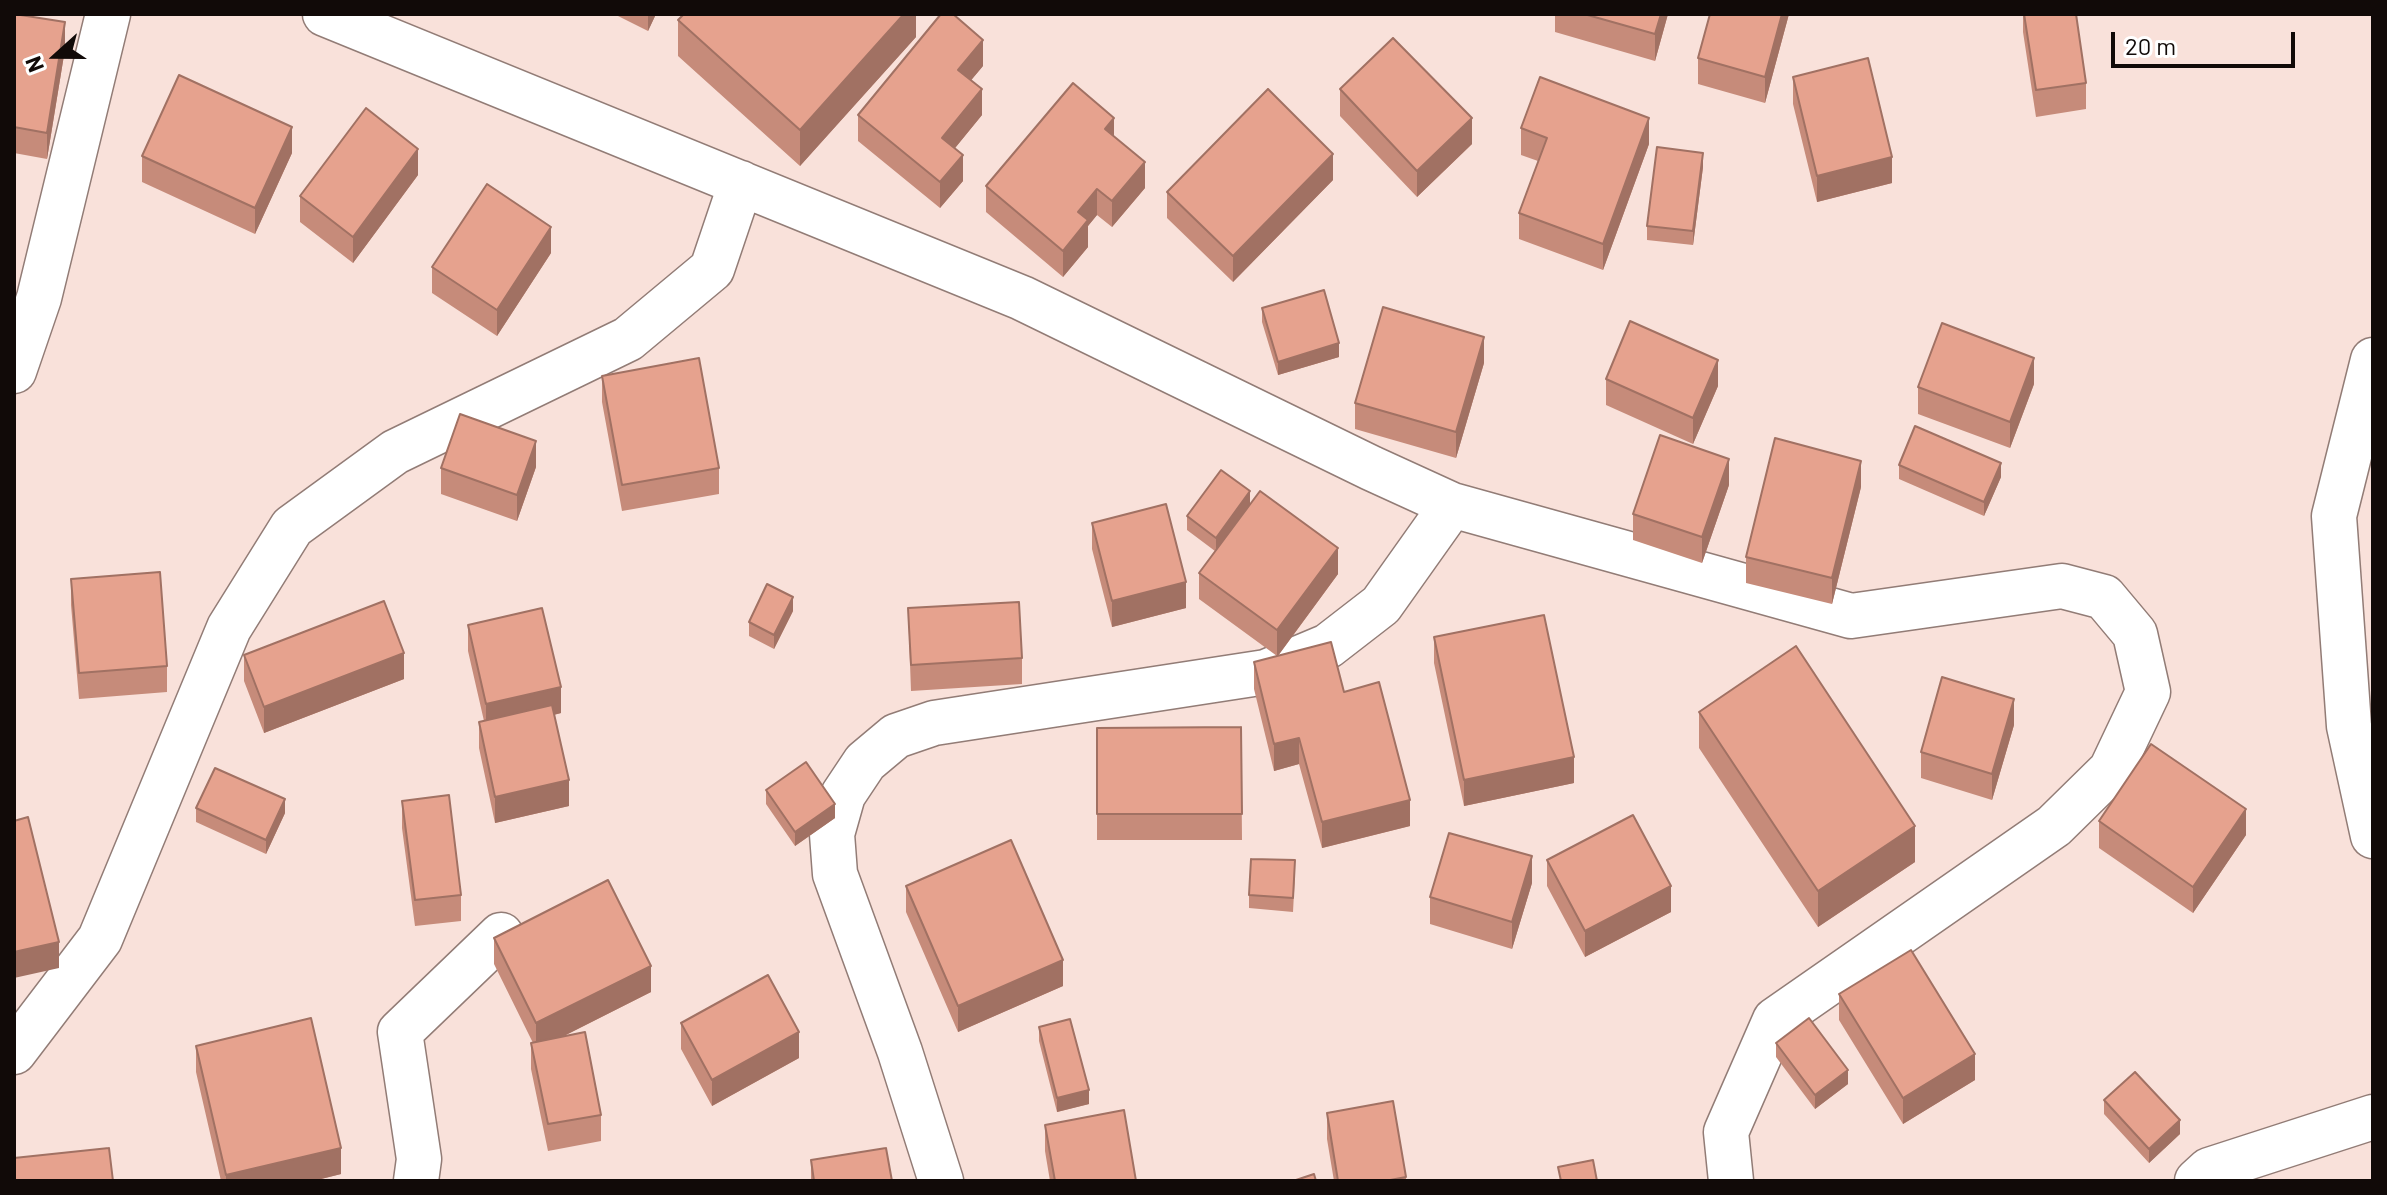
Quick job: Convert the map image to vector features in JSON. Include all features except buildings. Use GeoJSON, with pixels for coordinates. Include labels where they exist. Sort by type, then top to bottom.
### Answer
{"type":"FeatureCollection","features":[{"type":"Feature","properties":{"kind":"street"},"geometry":{"type":"LineString","coordinates":[[14,371],[39,298],[108,14]]}},
{"type":"Feature","properties":{"kind":"street"},"geometry":{"type":"LineString","coordinates":[[325,14],[1022,298],[1452,505],[1851,616],[2062,586],[2104,597],[2135,634],[2148,692],[2111,770],[2054,826],[1775,1020],[1726,1132],[1731,1181]]}},
{"type":"Feature","properties":{"kind":"street"},"geometry":{"type":"LineString","coordinates":[[14,1052],[100,939],[229,628],[292,527],[395,452],[628,339],[712,269],[741,183]]}},
{"type":"Feature","properties":{"kind":"street"},"geometry":{"type":"LineString","coordinates":[[2373,360],[2334,516],[2349,726],[2373,836]]}},
{"type":"Feature","properties":{"kind":"street"},"geometry":{"type":"LineString","coordinates":[[941,1181],[900,1052],[835,874],[832,834],[843,795],[865,762],[896,736],[934,723],[1266,672],[1328,646],[1381,605],[1452,505]]}},
{"type":"Feature","properties":{"kind":"street"},"geometry":{"type":"LineString","coordinates":[[416,1181],[419,1159],[400,1032],[501,935]]}},
{"type":"Feature","properties":{"kind":"street"},"geometry":{"type":"LineString","coordinates":[[2197,1181],[2209,1170],[2373,1117]]}}]}
